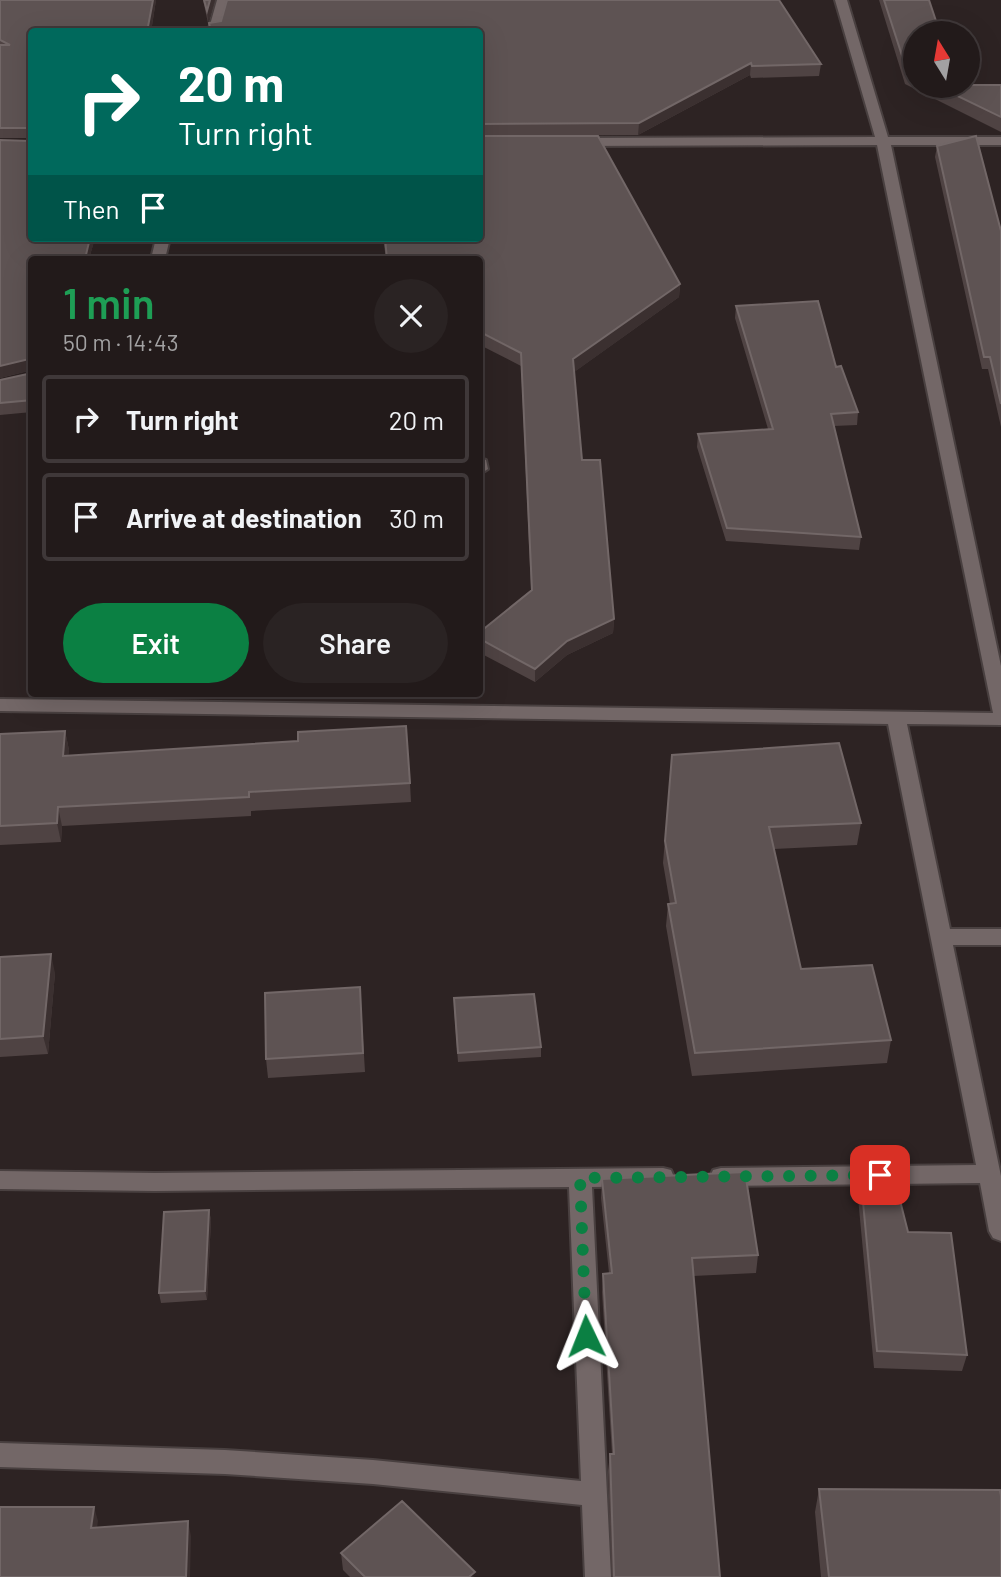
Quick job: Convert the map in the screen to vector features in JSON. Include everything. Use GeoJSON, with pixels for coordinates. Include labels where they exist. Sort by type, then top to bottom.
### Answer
{"type":"FeatureCollection","features":[{"type":"Feature","properties":{"kind":"street"},"geometry":{"type":"LineString","coordinates":[[215,28],[223,0]]}},
{"type":"Feature","properties":{"kind":"street"},"geometry":{"type":"LineString","coordinates":[[841,0],[883,142],[1001,710]]}},
{"type":"Feature","properties":{"kind":"street"},"geometry":{"type":"LineString","coordinates":[[566,142],[1001,141]]}},
{"type":"Feature","properties":{"kind":"street"},"geometry":{"type":"LineString","coordinates":[[0,705],[476,702],[1001,719]]}},
{"type":"Feature","properties":{"kind":"street"},"geometry":{"type":"LineString","coordinates":[[896,717],[1001,1231]]}},
{"type":"Feature","properties":{"kind":"street"},"geometry":{"type":"LineString","coordinates":[[942,937],[1001,937]]}},
{"type":"Feature","properties":{"kind":"street"},"geometry":{"type":"LineString","coordinates":[[0,1180],[155,1182],[989,1174]]}},
{"type":"Feature","properties":{"kind":"street"},"geometry":{"type":"LineString","coordinates":[[580,1178],[592,1494],[598,1577]]}},
{"type":"Feature","properties":{"kind":"street"},"geometry":{"type":"LineString","coordinates":[[0,1455],[225,1462],[360,1471],[592,1494]]}},
{"type":"Feature","properties":{"kind":"building"},"geometry":{"type":"Polygon","coordinates":[[[0,0],[153,0],[148,28],[28,28],[28,128],[0,128],[0,45],[10,45],[0,40],[0,0]]]}},
{"type":"Feature","properties":{"kind":"building"},"geometry":{"type":"Polygon","coordinates":[[[204,0],[210,0],[207,11],[204,0]]]}},
{"type":"Feature","properties":{"kind":"building"},"geometry":{"type":"Polygon","coordinates":[[[227,0],[779,0],[821,64],[752,66],[751,63],[639,123],[483,124],[483,28],[210,28],[209,23],[221,21],[227,0]]]}},
{"type":"Feature","properties":{"kind":"building"},"geometry":{"type":"Polygon","coordinates":[[[884,0],[929,0],[936,21],[903,21],[903,59],[884,0]]]}},
{"type":"Feature","properties":{"kind":"building"},"geometry":{"type":"Polygon","coordinates":[[[980,85],[1001,85],[1001,117],[962,98],[980,98],[980,85]]]}},
{"type":"Feature","properties":{"kind":"building"},"geometry":{"type":"Polygon","coordinates":[[[483,136],[598,136],[680,284],[573,359],[582,460],[600,460],[614,619],[567,641],[535,669],[483,641],[483,630],[532,590],[521,353],[483,334],[483,256],[387,256],[385,242],[483,242],[483,136]]]}},
{"type":"Feature","properties":{"kind":"building"},"geometry":{"type":"Polygon","coordinates":[[[976,136],[1001,231],[1001,404],[990,357],[984,357],[937,146],[976,136]]]}},
{"type":"Feature","properties":{"kind":"building"},"geometry":{"type":"Polygon","coordinates":[[[0,140],[28,141],[28,242],[89,242],[86,256],[28,256],[28,359],[0,366],[0,140]]]}},
{"type":"Feature","properties":{"kind":"building"},"geometry":{"type":"Polygon","coordinates":[[[818,301],[836,367],[841,366],[858,412],[831,414],[861,537],[727,528],[698,434],[773,429],[736,306],[818,301]]]}},
{"type":"Feature","properties":{"kind":"building"},"geometry":{"type":"Polygon","coordinates":[[[28,374],[28,400],[0,403],[0,380],[28,374]]]}},
{"type":"Feature","properties":{"kind":"building"},"geometry":{"type":"Polygon","coordinates":[[[406,726],[410,783],[249,792],[249,797],[58,807],[57,823],[0,826],[0,734],[65,731],[63,756],[298,741],[298,732],[406,726]]]}},
{"type":"Feature","properties":{"kind":"building"},"geometry":{"type":"Polygon","coordinates":[[[839,743],[861,823],[769,827],[801,969],[872,965],[891,1040],[695,1053],[668,904],[676,903],[665,841],[672,755],[839,743]]]}},
{"type":"Feature","properties":{"kind":"building"},"geometry":{"type":"Polygon","coordinates":[[[51,954],[43,1036],[0,1039],[0,957],[51,954]]]}},
{"type":"Feature","properties":{"kind":"building"},"geometry":{"type":"Polygon","coordinates":[[[360,987],[363,1053],[266,1059],[265,993],[360,987]]]}},
{"type":"Feature","properties":{"kind":"building"},"geometry":{"type":"Polygon","coordinates":[[[534,994],[541,1047],[458,1053],[454,998],[534,994]]]}},
{"type":"Feature","properties":{"kind":"building"},"geometry":{"type":"Polygon","coordinates":[[[892,1169],[908,1232],[951,1233],[967,1355],[877,1351],[860,1170],[892,1169]]]}},
{"type":"Feature","properties":{"kind":"building"},"geometry":{"type":"Polygon","coordinates":[[[745,1172],[758,1255],[692,1258],[720,1577],[614,1577],[610,1454],[614,1454],[603,1274],[612,1273],[602,1179],[745,1172]]]}},
{"type":"Feature","properties":{"kind":"building"},"geometry":{"type":"Polygon","coordinates":[[[209,1210],[205,1291],[159,1293],[164,1212],[209,1210]]]}},
{"type":"Feature","properties":{"kind":"building"},"geometry":{"type":"Polygon","coordinates":[[[819,1489],[1000,1490],[1001,1577],[829,1577],[819,1489]]]}},
{"type":"Feature","properties":{"kind":"building"},"geometry":{"type":"Polygon","coordinates":[[[402,1501],[475,1572],[469,1577],[365,1577],[341,1553],[402,1501]]]}},
{"type":"Feature","properties":{"kind":"building"},"geometry":{"type":"Polygon","coordinates":[[[0,1507],[94,1507],[91,1528],[188,1521],[186,1577],[0,1577],[0,1507]]]}},
{"type":"Feature","properties":{"kind":"route"},"geometry":{"type":"LineString","coordinates":[[586,1336],[580,1178],[880,1175]]}}]}
